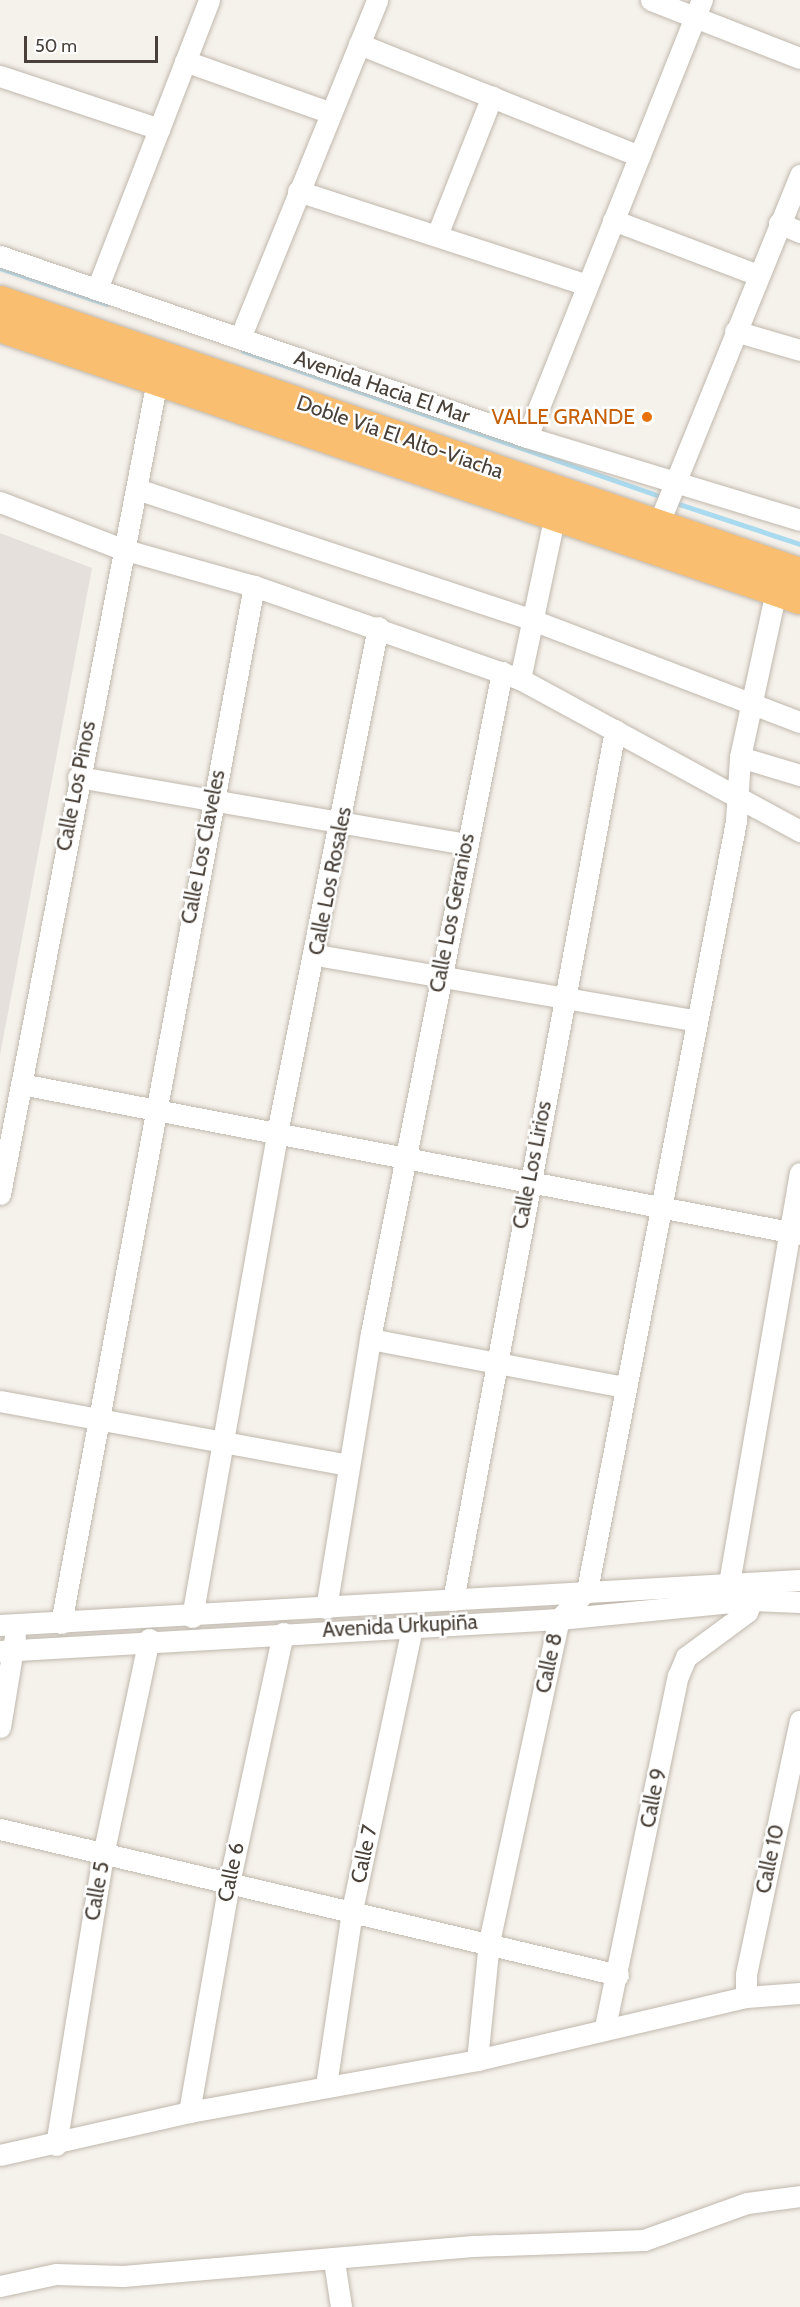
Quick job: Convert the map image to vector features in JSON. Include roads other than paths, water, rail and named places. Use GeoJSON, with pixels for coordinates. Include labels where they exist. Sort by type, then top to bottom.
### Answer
{"type":"FeatureCollection","features":[{"type":"Feature","properties":{"kind":"highway","name":"Doble Vía El Alto-Viacha"},"geometry":{"type":"LineString","coordinates":[[0,302],[666,505],[792,587]]}},
{"type":"Feature","properties":{"kind":"highway","name":"Doble Vía El Alto-Viacha"},"geometry":{"type":"LineString","coordinates":[[0,326],[555,515],[792,587]]}},
{"type":"Feature","properties":{"kind":"street"},"geometry":{"type":"LineString","coordinates":[[97,289],[209,0]]}},
{"type":"Feature","properties":{"kind":"street"},"geometry":{"type":"LineString","coordinates":[[240,338],[377,0]]}},
{"type":"Feature","properties":{"kind":"street"},"geometry":{"type":"LineString","coordinates":[[651,0],[698,9],[800,58]]}},
{"type":"Feature","properties":{"kind":"street"},"geometry":{"type":"LineString","coordinates":[[527,437],[698,9]]}},
{"type":"Feature","properties":{"kind":"street"},"geometry":{"type":"LineString","coordinates":[[359,44],[639,156]]}},
{"type":"Feature","properties":{"kind":"street"},"geometry":{"type":"LineString","coordinates":[[185,61],[331,113]]}},
{"type":"Feature","properties":{"kind":"street"},"geometry":{"type":"LineString","coordinates":[[0,76],[159,129]]}},
{"type":"Feature","properties":{"kind":"street"},"geometry":{"type":"LineString","coordinates":[[437,235],[492,96]]}},
{"type":"Feature","properties":{"kind":"street"},"geometry":{"type":"LineString","coordinates":[[666,505],[800,175]]}},
{"type":"Feature","properties":{"kind":"street"},"geometry":{"type":"LineString","coordinates":[[298,191],[587,285]]}},
{"type":"Feature","properties":{"kind":"street"},"geometry":{"type":"LineString","coordinates":[[613,220],[758,275]]}},
{"type":"Feature","properties":{"kind":"street"},"geometry":{"type":"LineString","coordinates":[[779,223],[800,232]]}},
{"type":"Feature","properties":{"kind":"street","name":"Avenida Hacia El Mar"},"geometry":{"type":"LineString","coordinates":[[0,256],[527,437],[666,505],[800,520]]}},
{"type":"Feature","properties":{"kind":"street"},"geometry":{"type":"LineString","coordinates":[[735,331],[800,350]]}},
{"type":"Feature","properties":{"kind":"street","name":"Calle Los Pinos"},"geometry":{"type":"LineString","coordinates":[[0,1194],[78,777],[157,380]]}},
{"type":"Feature","properties":{"kind":"street"},"geometry":{"type":"LineString","coordinates":[[136,489],[535,621],[750,707],[800,722]]}},
{"type":"Feature","properties":{"kind":"street"},"geometry":{"type":"LineString","coordinates":[[0,502],[122,549],[254,586],[378,627],[511,675],[800,831]]}},
{"type":"Feature","properties":{"kind":"street","name":"Calle Los Geranios"},"geometry":{"type":"LineString","coordinates":[[326,1608],[370,1339],[465,844],[511,675],[535,621],[555,515]]}},
{"type":"Feature","properties":{"kind":"street","name":"Calle Los Claveles"},"geometry":{"type":"LineString","coordinates":[[60,1623],[96,1417],[254,586]]}},
{"type":"Feature","properties":{"kind":"street"},"geometry":{"type":"LineString","coordinates":[[587,1590],[658,1206],[739,800],[740,757],[750,707],[792,587]]}},
{"type":"Feature","properties":{"kind":"street","name":"Calle Los Rosales"},"geometry":{"type":"LineString","coordinates":[[192,1617],[277,1133],[316,955],[378,627]]}},
{"type":"Feature","properties":{"kind":"street","name":"Calle Los Lirios"},"geometry":{"type":"LineString","coordinates":[[453,1600],[529,1180],[615,730]]}},
{"type":"Feature","properties":{"kind":"street"},"geometry":{"type":"LineString","coordinates":[[740,757],[800,776]]}},
{"type":"Feature","properties":{"kind":"street"},"geometry":{"type":"LineString","coordinates":[[78,777],[465,844]]}},
{"type":"Feature","properties":{"kind":"street"},"geometry":{"type":"LineString","coordinates":[[316,955],[439,974],[694,1020]]}},
{"type":"Feature","properties":{"kind":"street"},"geometry":{"type":"LineString","coordinates":[[21,1084],[529,1180],[794,1233]]}},
{"type":"Feature","properties":{"kind":"street"},"geometry":{"type":"LineString","coordinates":[[729,1583],[794,1233],[800,1173]]}},
{"type":"Feature","properties":{"kind":"street"},"geometry":{"type":"LineString","coordinates":[[370,1339],[625,1387]]}},
{"type":"Feature","properties":{"kind":"street"},"geometry":{"type":"LineString","coordinates":[[0,1401],[348,1465]]}},
{"type":"Feature","properties":{"kind":"street"},"geometry":{"type":"LineString","coordinates":[[0,1727],[8,1650],[8,1625],[192,1617],[587,1590],[800,1580]]}},
{"type":"Feature","properties":{"kind":"street","name":"Calle 8"},"geometry":{"type":"LineString","coordinates":[[477,2060],[489,1942],[559,1619],[587,1590]]}},
{"type":"Feature","properties":{"kind":"street","name":"Avenida Urkupiña"},"geometry":{"type":"LineString","coordinates":[[8,1650],[149,1639],[413,1624],[559,1619],[752,1600],[800,1602]]}},
{"type":"Feature","properties":{"kind":"street","name":"Calle 9"},"geometry":{"type":"LineString","coordinates":[[605,2027],[618,1975],[678,1676],[686,1657],[747,1612],[752,1600]]}},
{"type":"Feature","properties":{"kind":"street","name":"Calle 7"},"geometry":{"type":"LineString","coordinates":[[326,2085],[352,1910],[413,1624]]}},
{"type":"Feature","properties":{"kind":"street","name":"Calle 6"},"geometry":{"type":"LineString","coordinates":[[189,2112],[229,1883],[283,1633]]}},
{"type":"Feature","properties":{"kind":"street","name":"Calle 5"},"geometry":{"type":"LineString","coordinates":[[56,2145],[103,1855],[149,1639]]}},
{"type":"Feature","properties":{"kind":"street","name":"Calle 10"},"geometry":{"type":"LineString","coordinates":[[746,1997],[746,1974],[800,1721]]}},
{"type":"Feature","properties":{"kind":"street"},"geometry":{"type":"LineString","coordinates":[[0,1830],[489,1942],[618,1975]]}},
{"type":"Feature","properties":{"kind":"street"},"geometry":{"type":"LineString","coordinates":[[0,2155],[56,2145],[189,2112],[326,2085],[477,2060],[605,2027],[746,1997],[800,1993]]}},
{"type":"Feature","properties":{"kind":"street"},"geometry":{"type":"LineString","coordinates":[[0,2286],[56,2274],[123,2276],[334,2261],[473,2246],[644,2240],[747,2203],[800,2196]]}},
{"type":"Feature","properties":{"kind":"street"},"geometry":{"type":"LineString","coordinates":[[334,2261],[341,2307]]}},
{"type":"Feature","properties":{"kind":"waterway"},"geometry":{"type":"LineString","coordinates":[[0,268],[107,304]]}},
{"type":"Feature","properties":{"kind":"waterway"},"geometry":{"type":"LineString","coordinates":[[243,351],[665,498]]}},
{"type":"Feature","properties":{"kind":"waterway"},"geometry":{"type":"LineString","coordinates":[[673,502],[800,544]]}},
{"type":"Feature","properties":{"kind":"place","name":"VALLE GRANDE"},"geometry":{"type":"Point","coordinates":[647,417]}}]}
